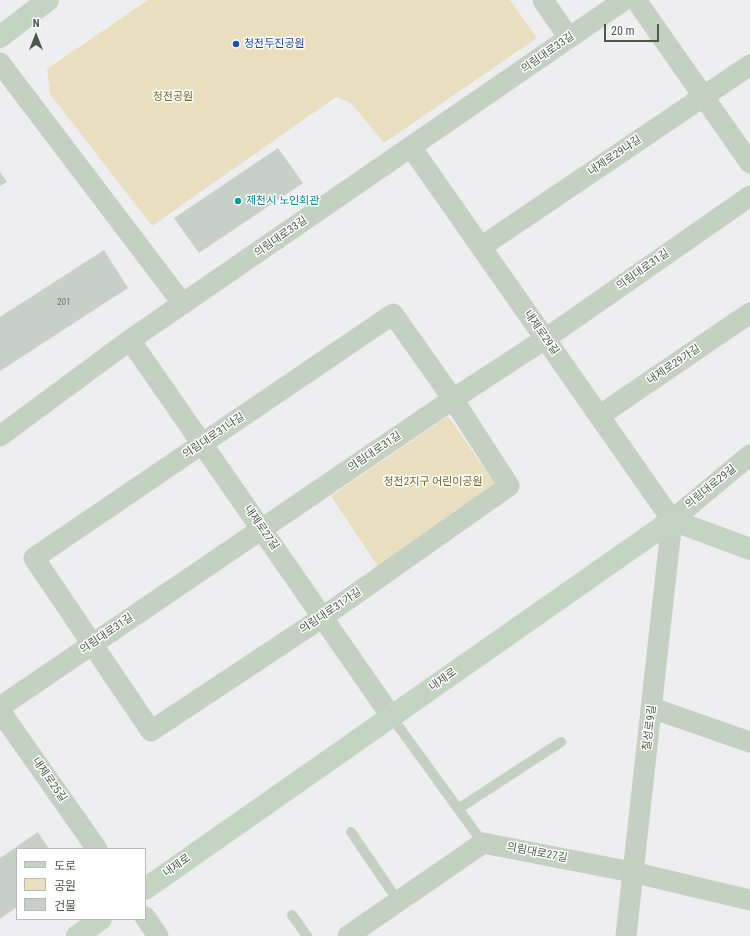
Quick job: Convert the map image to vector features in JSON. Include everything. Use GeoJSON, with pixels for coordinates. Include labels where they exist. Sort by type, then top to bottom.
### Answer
{"type":"FeatureCollection","features":[{"type":"Feature","properties":{"kind":"street"},"geometry":{"type":"LineString","coordinates":[[0,37],[48,0]]}},
{"type":"Feature","properties":{"kind":"street"},"geometry":{"type":"LineString","coordinates":[[543,0],[569,38]]}},
{"type":"Feature","properties":{"kind":"street","name":"의림대로33길"},"geometry":{"type":"LineString","coordinates":[[0,436],[130,340],[624,0]]}},
{"type":"Feature","properties":{"kind":"street"},"geometry":{"type":"LineString","coordinates":[[636,0],[750,163]]}},
{"type":"Feature","properties":{"kind":"street"},"geometry":{"type":"LineString","coordinates":[[0,63],[183,304]]}},
{"type":"Feature","properties":{"kind":"street","name":"내제로29나길"},"geometry":{"type":"LineString","coordinates":[[481,247],[750,65]]}},
{"type":"Feature","properties":{"kind":"street","name":"내제로29길"},"geometry":{"type":"LineString","coordinates":[[411,147],[672,520]]}},
{"type":"Feature","properties":{"kind":"street","name":"의림대로31길"},"geometry":{"type":"LineString","coordinates":[[0,707],[453,399],[545,339],[750,196]]}},
{"type":"Feature","properties":{"kind":"street","name":"내제로29가길"},"geometry":{"type":"LineString","coordinates":[[599,416],[750,313]]}},
{"type":"Feature","properties":{"kind":"street","name":"의림대로31나길"},"geometry":{"type":"LineString","coordinates":[[92,644],[34,558],[393,314],[453,399]]}},
{"type":"Feature","properties":{"kind":"street","name":"내제로27길"},"geometry":{"type":"LineString","coordinates":[[130,340],[391,716]]}},
{"type":"Feature","properties":{"kind":"street","name":"의림대로31가길"},"geometry":{"type":"LineString","coordinates":[[92,644],[151,731],[323,617],[509,486],[453,399]]}},
{"type":"Feature","properties":{"kind":"street","name":"의림대로29길"},"geometry":{"type":"LineString","coordinates":[[672,520],[750,455]]}},
{"type":"Feature","properties":{"kind":"street"},"geometry":{"type":"LineString","coordinates":[[672,520],[750,549]]}},
{"type":"Feature","properties":{"kind":"street","name":"칠성로9길"},"geometry":{"type":"LineString","coordinates":[[626,936],[672,520]]}},
{"type":"Feature","properties":{"kind":"street","name":"내제로"},"geometry":{"type":"LineString","coordinates":[[146,888],[672,520]]}},
{"type":"Feature","properties":{"kind":"street"},"geometry":{"type":"LineString","coordinates":[[652,708],[750,742]]}},
{"type":"Feature","properties":{"kind":"street","name":"내제로25길"},"geometry":{"type":"LineString","coordinates":[[0,711],[96,848]]}},
{"type":"Feature","properties":{"kind":"street"},"geometry":{"type":"LineString","coordinates":[[348,936],[483,842]]}},
{"type":"Feature","properties":{"kind":"street","name":"의림대로27길"},"geometry":{"type":"LineString","coordinates":[[483,842],[632,872],[750,900]]}},
{"type":"Feature","properties":{"kind":"street"},"geometry":{"type":"LineString","coordinates":[[146,918],[158,936]]}},
{"type":"Feature","properties":{"kind":"street"},"geometry":{"type":"LineString","coordinates":[[77,936],[100,920]]}},
{"type":"Feature","properties":{"kind":"lane"},"geometry":{"type":"LineString","coordinates":[[391,716],[483,842]]}},
{"type":"Feature","properties":{"kind":"lane"},"geometry":{"type":"LineString","coordinates":[[458,809],[561,742]]}},
{"type":"Feature","properties":{"kind":"lane"},"geometry":{"type":"LineString","coordinates":[[351,832],[398,901]]}},
{"type":"Feature","properties":{"kind":"lane"},"geometry":{"type":"LineString","coordinates":[[292,915],[307,936]]}},
{"type":"Feature","properties":{"kind":"green space","name":"청전공원"},"geometry":{"type":"Polygon","coordinates":[[[148,0],[510,0],[537,38],[384,143],[351,103],[336,97],[152,226],[50,94],[47,69],[148,0]]]}},
{"type":"Feature","properties":{"kind":"green space","name":"청전2지구 어린이공원"},"geometry":{"type":"Polygon","coordinates":[[[448,416],[500,491],[381,571],[331,496],[448,416]]]}},
{"type":"Feature","properties":{"kind":"building","name":"제천시 노인회관"},"geometry":{"type":"Polygon","coordinates":[[[278,148],[303,183],[199,253],[174,218],[278,148]]]}},
{"type":"Feature","properties":{"kind":"building"},"geometry":{"type":"Polygon","coordinates":[[[0,172],[7,182],[0,186],[0,172]]]}},
{"type":"Feature","properties":{"kind":"building"},"geometry":{"type":"Polygon","coordinates":[[[104,250],[128,288],[0,371],[0,317],[104,250]]]}},
{"type":"Feature","properties":{"kind":"building"},"geometry":{"type":"Polygon","coordinates":[[[38,832],[48,848],[16,848],[16,908],[0,919],[0,858],[38,832]]]}},
{"type":"Feature","properties":{"kind":"place","name":"청전두진공원"},"geometry":{"type":"Point","coordinates":[236,44]}},
{"type":"Feature","properties":{"kind":"place","name":"제천시 노인회관"},"geometry":{"type":"Point","coordinates":[238,201]}}]}
